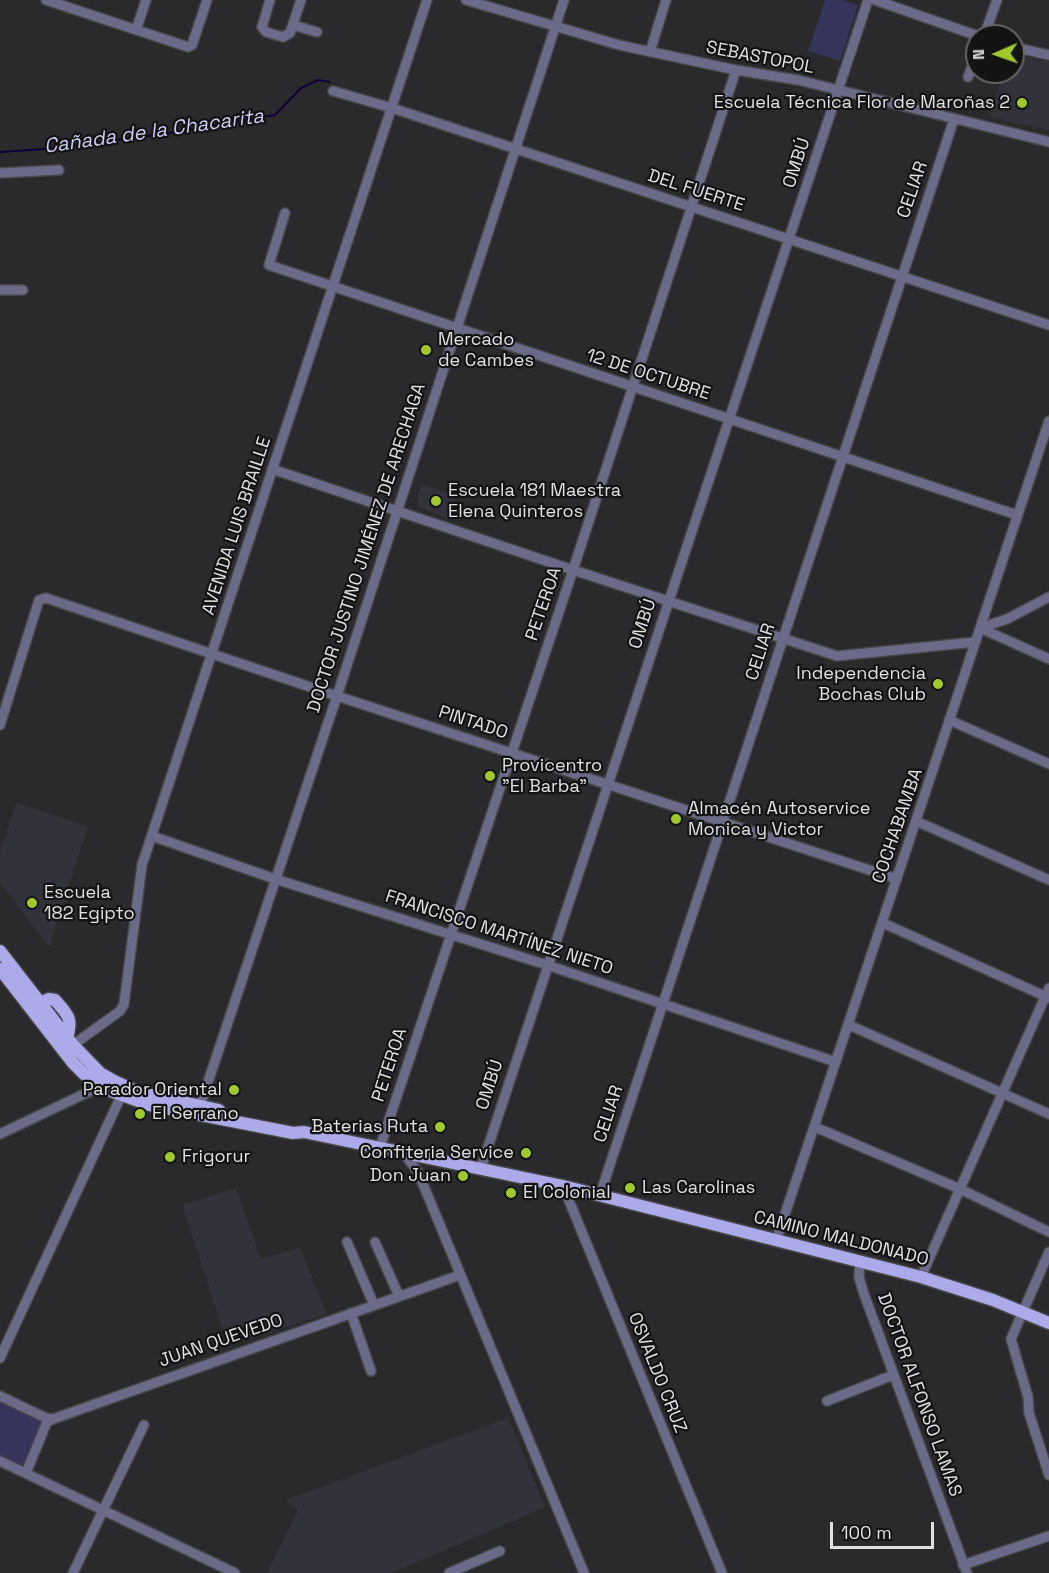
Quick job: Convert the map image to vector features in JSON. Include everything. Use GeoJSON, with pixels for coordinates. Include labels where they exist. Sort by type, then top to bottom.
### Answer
{"type":"FeatureCollection","features":[{"type":"Feature","properties":{"kind":"main road","name":"CAMINO MALDONADO"},"geometry":{"type":"LineString","coordinates":[[0,951],[73,1063],[101,1086],[150,1105],[199,1110]]}},
{"type":"Feature","properties":{"kind":"main road","name":"CAMINO MALDONADO"},"geometry":{"type":"LineString","coordinates":[[0,969],[34,1005]]}},
{"type":"Feature","properties":{"kind":"main road"},"geometry":{"type":"LineString","coordinates":[[34,1005],[52,999],[61,1007],[71,1023],[70,1042]]}},
{"type":"Feature","properties":{"kind":"main road","name":"CAMINO MALDONADO"},"geometry":{"type":"LineString","coordinates":[[70,1042],[92,1066],[114,1081],[138,1092],[199,1110],[293,1133],[304,1132],[402,1151],[600,1195],[921,1277],[971,1292],[1049,1323]]}},
{"type":"Feature","properties":{"kind":"street"},"geometry":{"type":"LineString","coordinates":[[46,0],[190,46],[207,0]]}},
{"type":"Feature","properties":{"kind":"street"},"geometry":{"type":"LineString","coordinates":[[81,12],[85,0]]}},
{"type":"Feature","properties":{"kind":"street"},"geometry":{"type":"LineString","coordinates":[[136,30],[146,0]]}},
{"type":"Feature","properties":{"kind":"street"},"geometry":{"type":"LineString","coordinates":[[270,0],[262,25],[264,31],[283,37],[289,34],[301,0]]}},
{"type":"Feature","properties":{"kind":"street","name":"AVENIDA LUIS BRAILLE"},"geometry":{"type":"LineString","coordinates":[[70,1042],[120,1011],[124,1004],[142,865],[427,0]]}},
{"type":"Feature","properties":{"kind":"street","name":"SEBASTOPOL"},"geometry":{"type":"LineString","coordinates":[[466,0],[650,52],[798,80],[1049,142]]}},
{"type":"Feature","properties":{"kind":"street","name":"DOCTOR JUSTINO JIMÉNEZ DE ARECHAGA"},"geometry":{"type":"LineString","coordinates":[[199,1110],[564,0]]}},
{"type":"Feature","properties":{"kind":"street"},"geometry":{"type":"LineString","coordinates":[[650,52],[666,0]]}},
{"type":"Feature","properties":{"kind":"street","name":"OMBÚ"},"geometry":{"type":"LineString","coordinates":[[481,1168],[868,0]]}},
{"type":"Feature","properties":{"kind":"street"},"geometry":{"type":"LineString","coordinates":[[875,0],[965,31]]}},
{"type":"Feature","properties":{"kind":"street"},"geometry":{"type":"LineString","coordinates":[[988,24],[997,0]]}},
{"type":"Feature","properties":{"kind":"street"},"geometry":{"type":"LineString","coordinates":[[293,25],[317,32]]}},
{"type":"Feature","properties":{"kind":"street"},"geometry":{"type":"LineString","coordinates":[[1025,50],[1049,55]]}},
{"type":"Feature","properties":{"kind":"street","name":"PETEROA"},"geometry":{"type":"LineString","coordinates":[[380,1147],[693,207],[736,70]]}},
{"type":"Feature","properties":{"kind":"street","name":"DEL FUERTE"},"geometry":{"type":"LineString","coordinates":[[333,91],[392,108],[1049,325]]}},
{"type":"Feature","properties":{"kind":"street","name":"CELIAR"},"geometry":{"type":"LineString","coordinates":[[600,1195],[954,119]]}},
{"type":"Feature","properties":{"kind":"street"},"geometry":{"type":"LineString","coordinates":[[0,173],[59,170]]}},
{"type":"Feature","properties":{"kind":"street","name":"12 DE OCTUBRE"},"geometry":{"type":"LineString","coordinates":[[285,213],[269,265],[332,288],[1017,515]]}},
{"type":"Feature","properties":{"kind":"street"},"geometry":{"type":"LineString","coordinates":[[0,290],[23,290]]}},
{"type":"Feature","properties":{"kind":"street","name":"COCHABAMBA"},"geometry":{"type":"LineString","coordinates":[[776,1240],[1049,421]]}},
{"type":"Feature","properties":{"kind":"street"},"geometry":{"type":"LineString","coordinates":[[272,469],[668,602],[837,656],[845,657],[975,642]]}},
{"type":"Feature","properties":{"kind":"street"},"geometry":{"type":"LineString","coordinates":[[980,628],[1007,619],[1049,597]]}},
{"type":"Feature","properties":{"kind":"street","name":"PINTADO"},"geometry":{"type":"LineString","coordinates":[[0,725],[39,600],[46,598],[337,696],[897,879]]}},
{"type":"Feature","properties":{"kind":"street"},"geometry":{"type":"LineString","coordinates":[[980,628],[1049,659]]}},
{"type":"Feature","properties":{"kind":"street"},"geometry":{"type":"LineString","coordinates":[[949,720],[1049,764]]}},
{"type":"Feature","properties":{"kind":"street"},"geometry":{"type":"LineString","coordinates":[[916,821],[1049,880]]}},
{"type":"Feature","properties":{"kind":"street","name":"FRANCISCO MARTÍNEZ NIETO"},"geometry":{"type":"LineString","coordinates":[[153,836],[274,879],[547,965],[836,1062]]}},
{"type":"Feature","properties":{"kind":"street"},"geometry":{"type":"LineString","coordinates":[[883,923],[1048,994],[921,1277]]}},
{"type":"Feature","properties":{"kind":"street"},"geometry":{"type":"LineString","coordinates":[[849,1025],[1049,1114]]}},
{"type":"Feature","properties":{"kind":"street"},"geometry":{"type":"LineString","coordinates":[[0,1134],[101,1086]]}},
{"type":"Feature","properties":{"kind":"street"},"geometry":{"type":"LineString","coordinates":[[0,1358],[122,1096]]}},
{"type":"Feature","properties":{"kind":"street"},"geometry":{"type":"LineString","coordinates":[[815,1127],[960,1189],[1049,1232]]}},
{"type":"Feature","properties":{"kind":"street"},"geometry":{"type":"LineString","coordinates":[[402,1151],[418,1172],[584,1573]]}},
{"type":"Feature","properties":{"kind":"street"},"geometry":{"type":"LineString","coordinates":[[418,1172],[422,1161],[430,1157]]}},
{"type":"Feature","properties":{"kind":"street","name":"OSVALDO CRUZ"},"geometry":{"type":"LineString","coordinates":[[562,1186],[722,1573]]}},
{"type":"Feature","properties":{"kind":"street"},"geometry":{"type":"LineString","coordinates":[[347,1242],[374,1305]]}},
{"type":"Feature","properties":{"kind":"street"},"geometry":{"type":"LineString","coordinates":[[375,1242],[399,1296]]}},
{"type":"Feature","properties":{"kind":"street"},"geometry":{"type":"LineString","coordinates":[[1049,1252],[1011,1336],[1028,1397],[1029,1413],[1049,1475]]}},
{"type":"Feature","properties":{"kind":"street","name":"DOCTOR ALFONSO LAMAS"},"geometry":{"type":"LineString","coordinates":[[860,1261],[861,1286],[965,1569]]}},
{"type":"Feature","properties":{"kind":"street","name":"JUAN QUEVEDO"},"geometry":{"type":"LineString","coordinates":[[53,1419],[460,1275]]}},
{"type":"Feature","properties":{"kind":"street"},"geometry":{"type":"LineString","coordinates":[[351,1313],[371,1371]]}},
{"type":"Feature","properties":{"kind":"street"},"geometry":{"type":"LineString","coordinates":[[827,1401],[893,1375]]}},
{"type":"Feature","properties":{"kind":"street"},"geometry":{"type":"LineString","coordinates":[[0,1396],[46,1418],[53,1419]]}},
{"type":"Feature","properties":{"kind":"street"},"geometry":{"type":"LineString","coordinates":[[26,1473],[47,1422],[53,1419]]}},
{"type":"Feature","properties":{"kind":"street"},"geometry":{"type":"LineString","coordinates":[[73,1573],[144,1425]]}},
{"type":"Feature","properties":{"kind":"street"},"geometry":{"type":"LineString","coordinates":[[0,1461],[236,1573]]}},
{"type":"Feature","properties":{"kind":"street"},"geometry":{"type":"LineString","coordinates":[[965,1569],[1049,1536]]}},
{"type":"Feature","properties":{"kind":"street"},"geometry":{"type":"LineString","coordinates":[[449,1573],[500,1551]]}},
{"type":"Feature","properties":{"kind":"shaded area"},"geometry":{"type":"Polygon","coordinates":[[[825,0],[842,0],[858,5],[840,61],[808,51],[825,0]]]}},
{"type":"Feature","properties":{"kind":"shaded area","name":"Escuela Técnica Flor de Maroñas 2"},"geometry":{"type":"Polygon","coordinates":[[[1025,57],[1049,62],[1049,130],[990,117],[1000,84],[1025,84],[1025,57]]]}},
{"type":"Feature","properties":{"kind":"shaded area","name":"Escuela 181 Maestra Elena Quinteros"},"geometry":{"type":"Polygon","coordinates":[[[422,484],[456,496],[448,519],[419,507],[417,500],[422,484]]]}},
{"type":"Feature","properties":{"kind":"shaded area"},"geometry":{"type":"Polygon","coordinates":[[[16,803],[88,827],[49,946],[0,883],[0,852],[16,803]]]}},
{"type":"Feature","properties":{"kind":"shaded area"},"geometry":{"type":"Polygon","coordinates":[[[236,1188],[261,1259],[300,1248],[327,1314],[228,1346],[182,1205],[236,1188]]]}},
{"type":"Feature","properties":{"kind":"shaded area"},"geometry":{"type":"Polygon","coordinates":[[[0,1401],[43,1422],[25,1467],[0,1457],[0,1401]]]}},
{"type":"Feature","properties":{"kind":"shaded area"},"geometry":{"type":"Polygon","coordinates":[[[508,1418],[545,1507],[391,1573],[267,1573],[298,1511],[286,1500],[508,1418]]]}},
{"type":"Feature","properties":{"kind":"waterway","name":"Cañada de la Chacarita"},"geometry":{"type":"LineString","coordinates":[[0,152],[46,149],[163,134],[275,115],[301,88],[318,80],[330,82]]}},
{"type":"Feature","properties":{"kind":"place","name":"Escuela Técnica Flor de Maroñas 2"},"geometry":{"type":"Point","coordinates":[1022,103]}},
{"type":"Feature","properties":{"kind":"place","name":"Mercado de Cambes"},"geometry":{"type":"Point","coordinates":[426,350]}},
{"type":"Feature","properties":{"kind":"place","name":"Escuela 181 Maestra Elena Quinteros"},"geometry":{"type":"Point","coordinates":[436,501]}},
{"type":"Feature","properties":{"kind":"place","name":"Independencia Bochas Club"},"geometry":{"type":"Point","coordinates":[938,684]}},
{"type":"Feature","properties":{"kind":"place","name":"Provicentro \"El Barba\""},"geometry":{"type":"Point","coordinates":[490,776]}},
{"type":"Feature","properties":{"kind":"place","name":"Almacén Autoservice Monica y Victor"},"geometry":{"type":"Point","coordinates":[676,819]}},
{"type":"Feature","properties":{"kind":"place","name":"Escuela 182 Egipto"},"geometry":{"type":"Point","coordinates":[32,903]}},
{"type":"Feature","properties":{"kind":"place","name":"Parador Oriental"},"geometry":{"type":"Point","coordinates":[234,1090]}},
{"type":"Feature","properties":{"kind":"place","name":"El Serrano"},"geometry":{"type":"Point","coordinates":[140,1114]}},
{"type":"Feature","properties":{"kind":"place","name":"Baterias Ruta"},"geometry":{"type":"Point","coordinates":[440,1127]}},
{"type":"Feature","properties":{"kind":"place","name":"Confiteria Service"},"geometry":{"type":"Point","coordinates":[526,1153]}},
{"type":"Feature","properties":{"kind":"place","name":"Frigorur"},"geometry":{"type":"Point","coordinates":[170,1157]}},
{"type":"Feature","properties":{"kind":"place","name":"Don Juan"},"geometry":{"type":"Point","coordinates":[463,1176]}},
{"type":"Feature","properties":{"kind":"place","name":"Las Carolinas"},"geometry":{"type":"Point","coordinates":[630,1188]}},
{"type":"Feature","properties":{"kind":"place","name":"El Colonial"},"geometry":{"type":"Point","coordinates":[511,1193]}}]}
